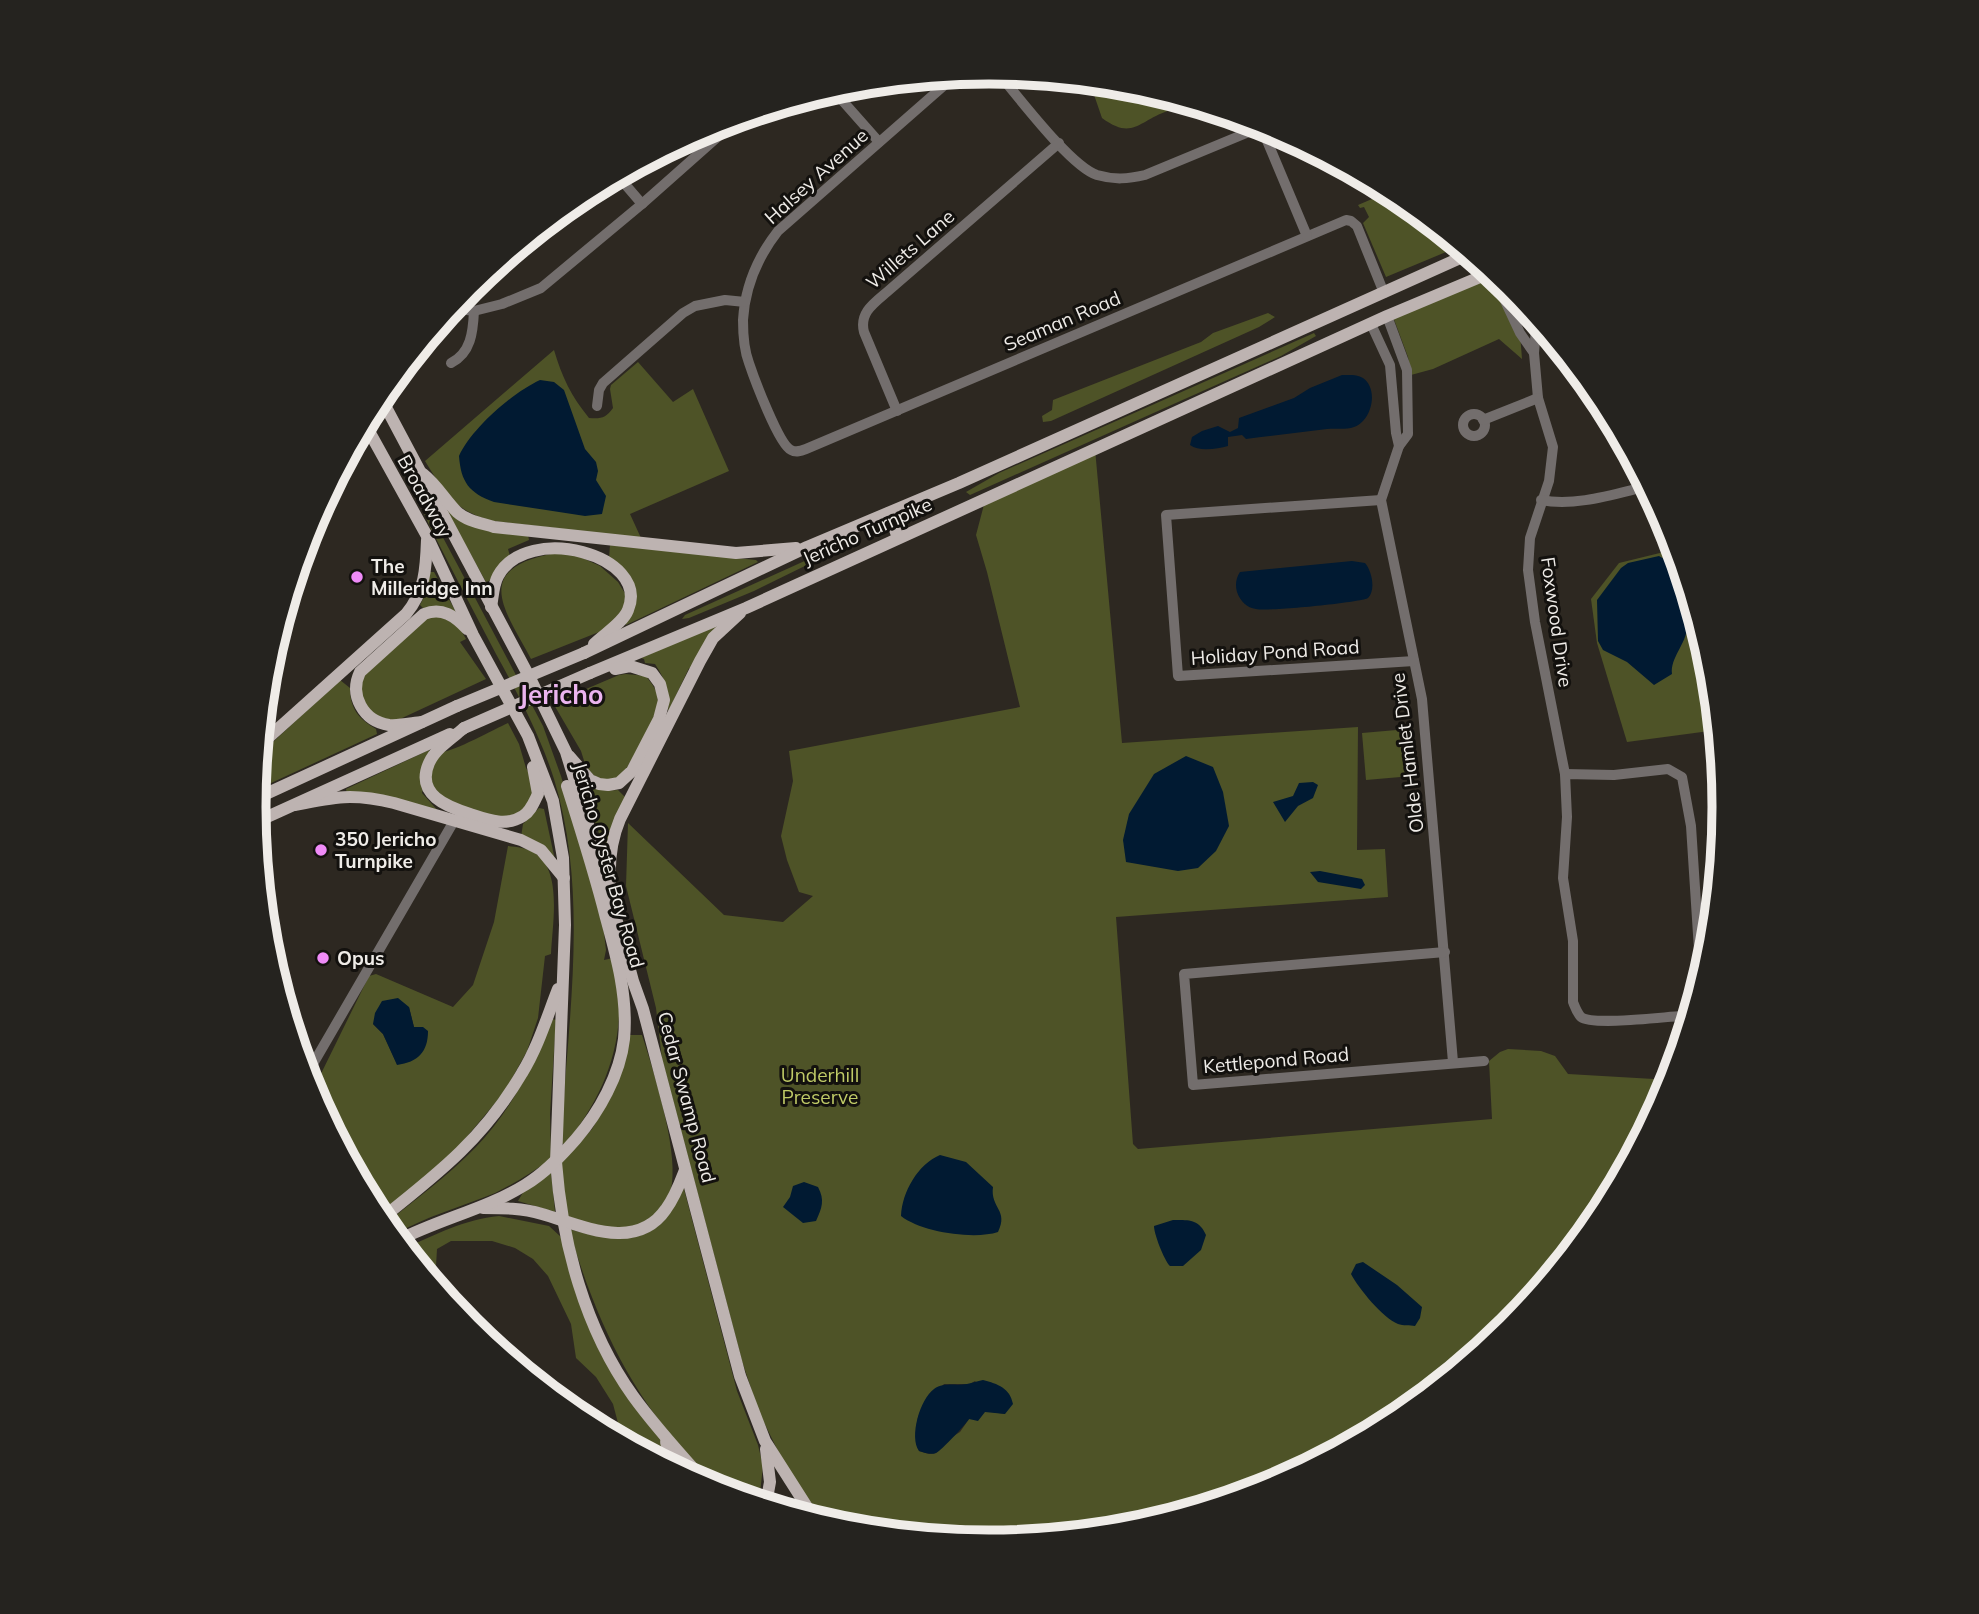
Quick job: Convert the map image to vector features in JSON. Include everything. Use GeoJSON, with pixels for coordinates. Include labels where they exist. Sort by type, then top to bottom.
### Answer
{"type":"FeatureCollection","features":[{"type":"Feature","properties":{"kind":"main road","name":"Jericho Turnpike"},"geometry":{"type":"LineString","coordinates":[[267,794],[457,706],[584,653],[807,547],[1460,258]]}},
{"type":"Feature","properties":{"kind":"main road","name":"Jericho Turnpike"},"geometry":{"type":"LineString","coordinates":[[266,817],[590,673],[746,608],[1387,316],[1481,277]]}},
{"type":"Feature","properties":{"kind":"main road"},"geometry":{"type":"LineString","coordinates":[[386,408],[531,680]]}},
{"type":"Feature","properties":{"kind":"main road","name":"Broadway"},"geometry":{"type":"LineString","coordinates":[[370,433],[427,536],[473,635],[528,736]]}},
{"type":"Feature","properties":{"kind":"main road"},"geometry":{"type":"LineString","coordinates":[[417,468],[433,482],[458,513],[494,527],[736,553],[807,547]]}},
{"type":"Feature","properties":{"kind":"main road"},"geometry":{"type":"LineString","coordinates":[[889,513],[898,538]]}},
{"type":"Feature","properties":{"kind":"main road"},"geometry":{"type":"LineString","coordinates":[[271,735],[406,614],[415,602],[426,573],[427,536]]}},
{"type":"Feature","properties":{"kind":"main road"},"geometry":{"type":"LineString","coordinates":[[491,607],[494,586],[503,568],[514,559],[526,554],[561,548],[587,552],[602,559],[622,575],[630,590],[630,603],[624,616],[584,653]]}},
{"type":"Feature","properties":{"kind":"main road"},"geometry":{"type":"LineString","coordinates":[[612,903],[610,867],[615,830],[713,638],[746,608]]}},
{"type":"Feature","properties":{"kind":"main road"},"geometry":{"type":"LineString","coordinates":[[422,722],[390,725],[371,720],[359,705],[356,694],[360,672],[414,621],[430,611],[443,611],[459,621],[473,635]]}},
{"type":"Feature","properties":{"kind":"main road"},"geometry":{"type":"LineString","coordinates":[[566,752],[590,780],[608,785],[619,783],[632,771],[662,710],[664,700],[660,684],[652,673],[631,666],[590,673]]}},
{"type":"Feature","properties":{"kind":"main road","name":"Cedar Swamp Road"},"geometry":{"type":"LineString","coordinates":[[531,680],[566,752],[612,903],[643,1009],[740,1376],[765,1441],[806,1506]]}},
{"type":"Feature","properties":{"kind":"main road","name":"Jericho Oyster Bay Road"},"geometry":{"type":"LineString","coordinates":[[408,1236],[479,1209],[526,1185],[555,1162],[585,1129],[609,1087],[624,1041],[624,999],[616,955],[559,757],[531,680]]}},
{"type":"Feature","properties":{"kind":"main road"},"geometry":{"type":"LineString","coordinates":[[464,729],[434,754],[428,764],[427,780],[431,792],[445,806],[500,823],[525,816],[538,794],[528,736]]}},
{"type":"Feature","properties":{"kind":"main road"},"geometry":{"type":"LineString","coordinates":[[528,736],[553,800],[563,858],[565,925],[555,1162],[558,1198],[571,1259],[598,1333],[631,1394],[690,1464]]}},
{"type":"Feature","properties":{"kind":"main road"},"geometry":{"type":"LineString","coordinates":[[295,805],[342,796],[373,798],[521,840],[541,850],[564,878]]}},
{"type":"Feature","properties":{"kind":"main road"},"geometry":{"type":"LineString","coordinates":[[390,1212],[451,1163],[495,1115],[530,1058],[562,979]]}},
{"type":"Feature","properties":{"kind":"main road"},"geometry":{"type":"LineString","coordinates":[[479,1209],[511,1208],[540,1213],[608,1233],[624,1233],[638,1230],[653,1222],[665,1211],[685,1170]]}},
{"type":"Feature","properties":{"kind":"main road"},"geometry":{"type":"LineString","coordinates":[[662,1432],[672,1456]]}},
{"type":"Feature","properties":{"kind":"main road"},"geometry":{"type":"LineString","coordinates":[[765,1441],[770,1482],[768,1495]]}},
{"type":"Feature","properties":{"kind":"street"},"geometry":{"type":"LineString","coordinates":[[1008,85],[1076,161],[1091,172],[1114,179],[1145,175],[1247,132]]}},
{"type":"Feature","properties":{"kind":"street","name":"Halsey Avenue"},"geometry":{"type":"LineString","coordinates":[[787,447],[780,438],[749,362],[744,339],[745,302],[760,257],[778,231],[944,86]]}},
{"type":"Feature","properties":{"kind":"street"},"geometry":{"type":"LineString","coordinates":[[841,100],[879,142]]}},
{"type":"Feature","properties":{"kind":"street"},"geometry":{"type":"LineString","coordinates":[[1265,139],[1307,236]]}},
{"type":"Feature","properties":{"kind":"street"},"geometry":{"type":"LineString","coordinates":[[465,310],[474,311],[502,304],[541,288],[642,204],[709,141]]}},
{"type":"Feature","properties":{"kind":"street","name":"Willets Lane"},"geometry":{"type":"LineString","coordinates":[[897,411],[864,332],[864,315],[1059,143]]}},
{"type":"Feature","properties":{"kind":"street"},"geometry":{"type":"LineString","coordinates":[[624,183],[642,204]]}},
{"type":"Feature","properties":{"kind":"street","name":"Seaman Road"},"geometry":{"type":"LineString","coordinates":[[787,447],[799,452],[1341,222],[1351,221],[1357,226],[1384,292]]}},
{"type":"Feature","properties":{"kind":"street","name":"Foxwood Drive"},"geometry":{"type":"LineString","coordinates":[[1505,301],[1520,332],[1534,353]]}},
{"type":"Feature","properties":{"kind":"street"},"geometry":{"type":"LineString","coordinates":[[597,406],[603,383],[684,313],[707,302],[745,302]]}},
{"type":"Feature","properties":{"kind":"street"},"geometry":{"type":"LineString","coordinates":[[450,363],[460,358],[470,341],[474,311]]}},
{"type":"Feature","properties":{"kind":"street"},"geometry":{"type":"LineString","coordinates":[[1381,500],[1399,446],[1408,434],[1406,370],[1387,316]]}},
{"type":"Feature","properties":{"kind":"street"},"geometry":{"type":"LineString","coordinates":[[1371,324],[1390,365],[1399,446]]}},
{"type":"Feature","properties":{"kind":"street","name":"Foxwood Drive"},"geometry":{"type":"LineString","coordinates":[[1536,333],[1534,353],[1538,398],[1553,447],[1549,481],[1530,538],[1528,570],[1535,622],[1565,774],[1567,817],[1563,878],[1573,942],[1573,1002],[1582,1017],[1598,1022],[1681,1016]]}},
{"type":"Feature","properties":{"kind":"street"},"geometry":{"type":"LineString","coordinates":[[1483,420],[1538,398]]}},
{"type":"Feature","properties":{"kind":"street"},"geometry":{"type":"LineString","coordinates":[[1541,500],[1555,503],[1596,498],[1639,488]]}},
{"type":"Feature","properties":{"kind":"street","name":"Holiday Pond Road"},"geometry":{"type":"LineString","coordinates":[[1381,500],[1166,515],[1178,676],[1414,661]]}},
{"type":"Feature","properties":{"kind":"street","name":"Olde Hamlet Drive"},"geometry":{"type":"LineString","coordinates":[[1381,500],[1422,699],[1453,1062]]}},
{"type":"Feature","properties":{"kind":"street"},"geometry":{"type":"LineString","coordinates":[[1565,774],[1614,775],[1668,769],[1682,777],[1691,826],[1699,948]]}},
{"type":"Feature","properties":{"kind":"street"},"geometry":{"type":"LineString","coordinates":[[312,1058],[454,821]]}},
{"type":"Feature","properties":{"kind":"street","name":"Kettlepond Road"},"geometry":{"type":"LineString","coordinates":[[1445,952],[1184,974],[1193,1085],[1484,1061]]}},
{"type":"Feature","properties":{"kind":"green space"},"geometry":{"type":"Polygon","coordinates":[[[1093,92],[1175,108],[1128,128],[1121,128],[1102,118],[1093,92]]]}},
{"type":"Feature","properties":{"kind":"green space"},"geometry":{"type":"Polygon","coordinates":[[[1377,197],[1430,233],[1448,248],[1446,252],[1386,277],[1363,223],[1369,217],[1364,207],[1360,208],[1358,205],[1377,197]]]}},
{"type":"Feature","properties":{"kind":"green space"},"geometry":{"type":"Polygon","coordinates":[[[1481,277],[1505,300],[1520,333],[1522,359],[1499,339],[1433,369],[1411,375],[1408,357],[1392,314],[1481,277]]]}},
{"type":"Feature","properties":{"kind":"green space"},"geometry":{"type":"Polygon","coordinates":[[[1268,313],[1275,317],[1259,327],[1051,421],[1043,422],[1042,416],[1052,410],[1053,400],[1268,313]]]}},
{"type":"Feature","properties":{"kind":"green space"},"geometry":{"type":"Polygon","coordinates":[[[1314,333],[1316,336],[1281,356],[970,495],[966,492],[999,473],[1314,333]]]}},
{"type":"Feature","properties":{"kind":"green space"},"geometry":{"type":"Polygon","coordinates":[[[554,350],[568,386],[589,418],[608,414],[613,408],[611,385],[638,362],[673,402],[693,389],[729,471],[630,514],[641,538],[493,521],[460,506],[445,491],[425,461],[554,350]]]}},
{"type":"Feature","properties":{"kind":"green space","name":"Underhill Preserve"},"geometry":{"type":"Polygon","coordinates":[[[1095,449],[1122,743],[1358,727],[1357,850],[1385,849],[1388,897],[1116,917],[1133,1144],[1138,1149],[1492,1119],[1489,1061],[1508,1049],[1541,1051],[1555,1056],[1568,1074],[1659,1079],[1638,1127],[1591,1209],[1533,1284],[1466,1351],[1430,1381],[1391,1408],[1309,1455],[1258,1478],[1254,1476],[1222,1492],[1131,1516],[1084,1524],[990,1530],[895,1524],[814,1508],[778,1451],[759,1412],[742,1361],[662,1059],[656,1008],[626,886],[628,823],[724,915],[783,922],[813,896],[799,892],[781,836],[793,781],[789,751],[1020,707],[976,535],[986,497],[1095,449]],[[975,1381],[970,1384],[944,1384],[919,1413],[919,1451],[936,1453],[960,1432],[969,1419],[985,1411],[1005,1414],[975,1381]]]}},
{"type":"Feature","properties":{"kind":"green space"},"geometry":{"type":"Polygon","coordinates":[[[424,507],[439,530],[543,726],[561,776],[602,917],[606,950],[604,960],[613,958],[619,995],[614,1052],[594,1101],[565,1145],[561,1142],[571,1006],[574,914],[565,824],[554,779],[535,731],[430,527],[422,509],[424,507]]]}},
{"type":"Feature","properties":{"kind":"green space"},"geometry":{"type":"Polygon","coordinates":[[[446,510],[528,535],[529,540],[508,549],[510,556],[491,580],[486,582],[446,510]]]}},
{"type":"Feature","properties":{"kind":"green space"},"geometry":{"type":"Polygon","coordinates":[[[610,545],[758,562],[626,625],[625,621],[632,612],[636,594],[630,579],[609,558],[610,545]]]}},
{"type":"Feature","properties":{"kind":"green space"},"geometry":{"type":"Polygon","coordinates":[[[1665,552],[1688,620],[1699,666],[1708,731],[1627,742],[1597,643],[1591,599],[1619,563],[1665,552]]]}},
{"type":"Feature","properties":{"kind":"green space"},"geometry":{"type":"Polygon","coordinates":[[[555,553],[578,556],[600,566],[618,582],[626,595],[624,611],[604,630],[531,659],[511,623],[501,592],[504,580],[512,569],[529,560],[555,553]]]}},
{"type":"Feature","properties":{"kind":"green space"},"geometry":{"type":"Polygon","coordinates":[[[809,559],[815,559],[754,591],[682,619],[685,615],[809,559]]]}},
{"type":"Feature","properties":{"kind":"green space"},"geometry":{"type":"Polygon","coordinates":[[[430,572],[434,572],[456,612],[424,609],[420,605],[430,572]]]}},
{"type":"Feature","properties":{"kind":"green space"},"geometry":{"type":"Polygon","coordinates":[[[439,615],[459,627],[466,639],[460,642],[486,679],[400,719],[388,721],[376,717],[365,706],[361,691],[363,677],[423,620],[439,615]]]}},
{"type":"Feature","properties":{"kind":"green space"},"geometry":{"type":"Polygon","coordinates":[[[721,622],[691,669],[689,668],[668,712],[668,693],[662,676],[655,664],[645,663],[641,658],[721,622]]]}},
{"type":"Feature","properties":{"kind":"green space"},"geometry":{"type":"Polygon","coordinates":[[[626,674],[646,676],[657,694],[657,708],[624,773],[615,780],[599,781],[586,767],[581,751],[553,703],[626,674]]]}},
{"type":"Feature","properties":{"kind":"green space"},"geometry":{"type":"Polygon","coordinates":[[[340,680],[350,688],[357,713],[376,729],[377,734],[267,785],[270,745],[340,680]]]}},
{"type":"Feature","properties":{"kind":"green space"},"geometry":{"type":"Polygon","coordinates":[[[508,723],[532,778],[534,789],[530,801],[520,813],[500,818],[446,802],[430,783],[431,770],[441,752],[463,745],[508,723]]]}},
{"type":"Feature","properties":{"kind":"green space"},"geometry":{"type":"Polygon","coordinates":[[[1408,729],[1412,776],[1366,780],[1362,733],[1408,729]]]}},
{"type":"Feature","properties":{"kind":"green space"},"geometry":{"type":"Polygon","coordinates":[[[429,750],[431,753],[422,793],[439,812],[347,794],[346,789],[429,750]]]}},
{"type":"Feature","properties":{"kind":"green space"},"geometry":{"type":"Polygon","coordinates":[[[586,782],[601,789],[618,790],[625,797],[607,845],[603,846],[583,784],[586,782]]]}},
{"type":"Feature","properties":{"kind":"green space"},"geometry":{"type":"Polygon","coordinates":[[[539,808],[544,809],[555,860],[521,837],[523,824],[539,808]]]}},
{"type":"Feature","properties":{"kind":"green space"},"geometry":{"type":"Polygon","coordinates":[[[508,846],[535,853],[544,861],[549,872],[553,885],[554,914],[551,954],[545,956],[538,1018],[527,1051],[505,1091],[445,1163],[387,1208],[341,1127],[319,1077],[369,976],[376,974],[453,1007],[473,985],[494,922],[508,846]],[[409,1007],[373,1024],[383,1034],[397,1064],[414,1027],[409,1007]]]}},
{"type":"Feature","properties":{"kind":"green space"},"geometry":{"type":"Polygon","coordinates":[[[553,1019],[556,1020],[550,1114],[551,1159],[495,1193],[403,1230],[394,1217],[454,1168],[489,1133],[529,1070],[553,1019]]]}},
{"type":"Feature","properties":{"kind":"green space"},"geometry":{"type":"Polygon","coordinates":[[[630,1035],[642,1035],[658,1088],[671,1149],[672,1183],[662,1206],[649,1219],[633,1227],[617,1230],[566,1216],[561,1163],[592,1129],[611,1097],[630,1035]]]}},
{"type":"Feature","properties":{"kind":"green space"},"geometry":{"type":"Polygon","coordinates":[[[551,1172],[555,1212],[518,1201],[525,1189],[551,1172]]]}},
{"type":"Feature","properties":{"kind":"green space"},"geometry":{"type":"Polygon","coordinates":[[[681,1189],[684,1189],[737,1391],[758,1445],[763,1466],[760,1493],[701,1469],[651,1409],[603,1323],[569,1229],[605,1237],[637,1236],[651,1231],[663,1222],[681,1189]]]}},
{"type":"Feature","properties":{"kind":"green space"},"geometry":{"type":"Polygon","coordinates":[[[499,1216],[549,1226],[561,1237],[604,1351],[660,1431],[668,1454],[631,1435],[618,1423],[613,1404],[596,1377],[576,1358],[571,1324],[548,1276],[533,1259],[515,1248],[492,1241],[451,1241],[437,1249],[436,1271],[419,1251],[421,1248],[418,1249],[414,1244],[462,1224],[499,1216]]]}},
{"type":"Feature","properties":{"kind":"water"},"geometry":{"type":"Polygon","coordinates":[[[1342,375],[1361,377],[1371,389],[1369,412],[1360,424],[1354,427],[1246,439],[1242,435],[1228,437],[1228,446],[1214,449],[1198,449],[1190,445],[1192,437],[1202,431],[1218,426],[1230,432],[1238,428],[1239,418],[1294,398],[1310,388],[1342,375]]]}},
{"type":"Feature","properties":{"kind":"water"},"geometry":{"type":"Polygon","coordinates":[[[540,380],[554,382],[564,390],[585,449],[596,462],[596,480],[606,496],[602,514],[585,516],[494,502],[478,495],[464,480],[459,456],[473,434],[505,402],[540,380]]]}},
{"type":"Feature","properties":{"kind":"water"},"geometry":{"type":"Polygon","coordinates":[[[1659,556],[1666,560],[1687,628],[1673,662],[1672,674],[1654,685],[1627,662],[1603,650],[1598,641],[1597,600],[1621,568],[1628,563],[1659,556]]]}},
{"type":"Feature","properties":{"kind":"water"},"geometry":{"type":"Polygon","coordinates":[[[1352,561],[1365,563],[1370,571],[1372,586],[1368,598],[1264,610],[1247,606],[1237,592],[1236,582],[1240,572],[1352,561]]]}},
{"type":"Feature","properties":{"kind":"water"},"geometry":{"type":"Polygon","coordinates":[[[1186,756],[1213,767],[1223,792],[1229,826],[1216,851],[1198,868],[1178,871],[1126,862],[1123,840],[1129,814],[1154,774],[1186,756]]]}},
{"type":"Feature","properties":{"kind":"water"},"geometry":{"type":"Polygon","coordinates":[[[1313,782],[1318,785],[1313,798],[1298,806],[1285,822],[1273,802],[1293,796],[1299,783],[1313,782]]]}},
{"type":"Feature","properties":{"kind":"water"},"geometry":{"type":"Polygon","coordinates":[[[1320,871],[1362,879],[1365,885],[1361,889],[1318,882],[1310,872],[1320,871]]]}},
{"type":"Feature","properties":{"kind":"water"},"geometry":{"type":"Polygon","coordinates":[[[398,998],[409,1007],[414,1027],[423,1027],[428,1031],[428,1038],[420,1055],[397,1065],[383,1034],[373,1024],[375,1013],[382,1001],[398,998]]]}},
{"type":"Feature","properties":{"kind":"water"},"geometry":{"type":"Polygon","coordinates":[[[940,1155],[966,1162],[993,1187],[994,1200],[1001,1219],[998,1232],[976,1235],[948,1233],[921,1226],[901,1216],[904,1198],[918,1172],[940,1155]]]}},
{"type":"Feature","properties":{"kind":"water"},"geometry":{"type":"Polygon","coordinates":[[[804,1182],[818,1187],[822,1200],[816,1221],[803,1223],[783,1207],[793,1186],[804,1182]]]}},
{"type":"Feature","properties":{"kind":"water"},"geometry":{"type":"Polygon","coordinates":[[[1173,1220],[1197,1223],[1206,1235],[1201,1250],[1183,1266],[1170,1266],[1154,1230],[1154,1226],[1173,1220]]]}},
{"type":"Feature","properties":{"kind":"water"},"geometry":{"type":"Polygon","coordinates":[[[1363,1262],[1397,1285],[1422,1307],[1415,1326],[1400,1325],[1392,1321],[1365,1295],[1351,1274],[1356,1264],[1363,1262]]]}},
{"type":"Feature","properties":{"kind":"water"},"geometry":{"type":"Polygon","coordinates":[[[983,1380],[998,1385],[1009,1394],[1013,1404],[1005,1414],[985,1412],[978,1421],[969,1419],[936,1453],[919,1451],[915,1437],[917,1418],[929,1394],[942,1386],[983,1380]]]}},
{"type":"Feature","properties":{"kind":"place","name":"The Milleridge Inn"},"geometry":{"type":"Point","coordinates":[357,577]}},
{"type":"Feature","properties":{"kind":"place","name":"350 Jericho Turnpike"},"geometry":{"type":"Point","coordinates":[321,850]}},
{"type":"Feature","properties":{"kind":"place","name":"Opus"},"geometry":{"type":"Point","coordinates":[323,958]}},
{"type":"Feature","properties":{"kind":"district","name":"Jericho"},"geometry":{"type":"Point","coordinates":[561,695]}}]}
